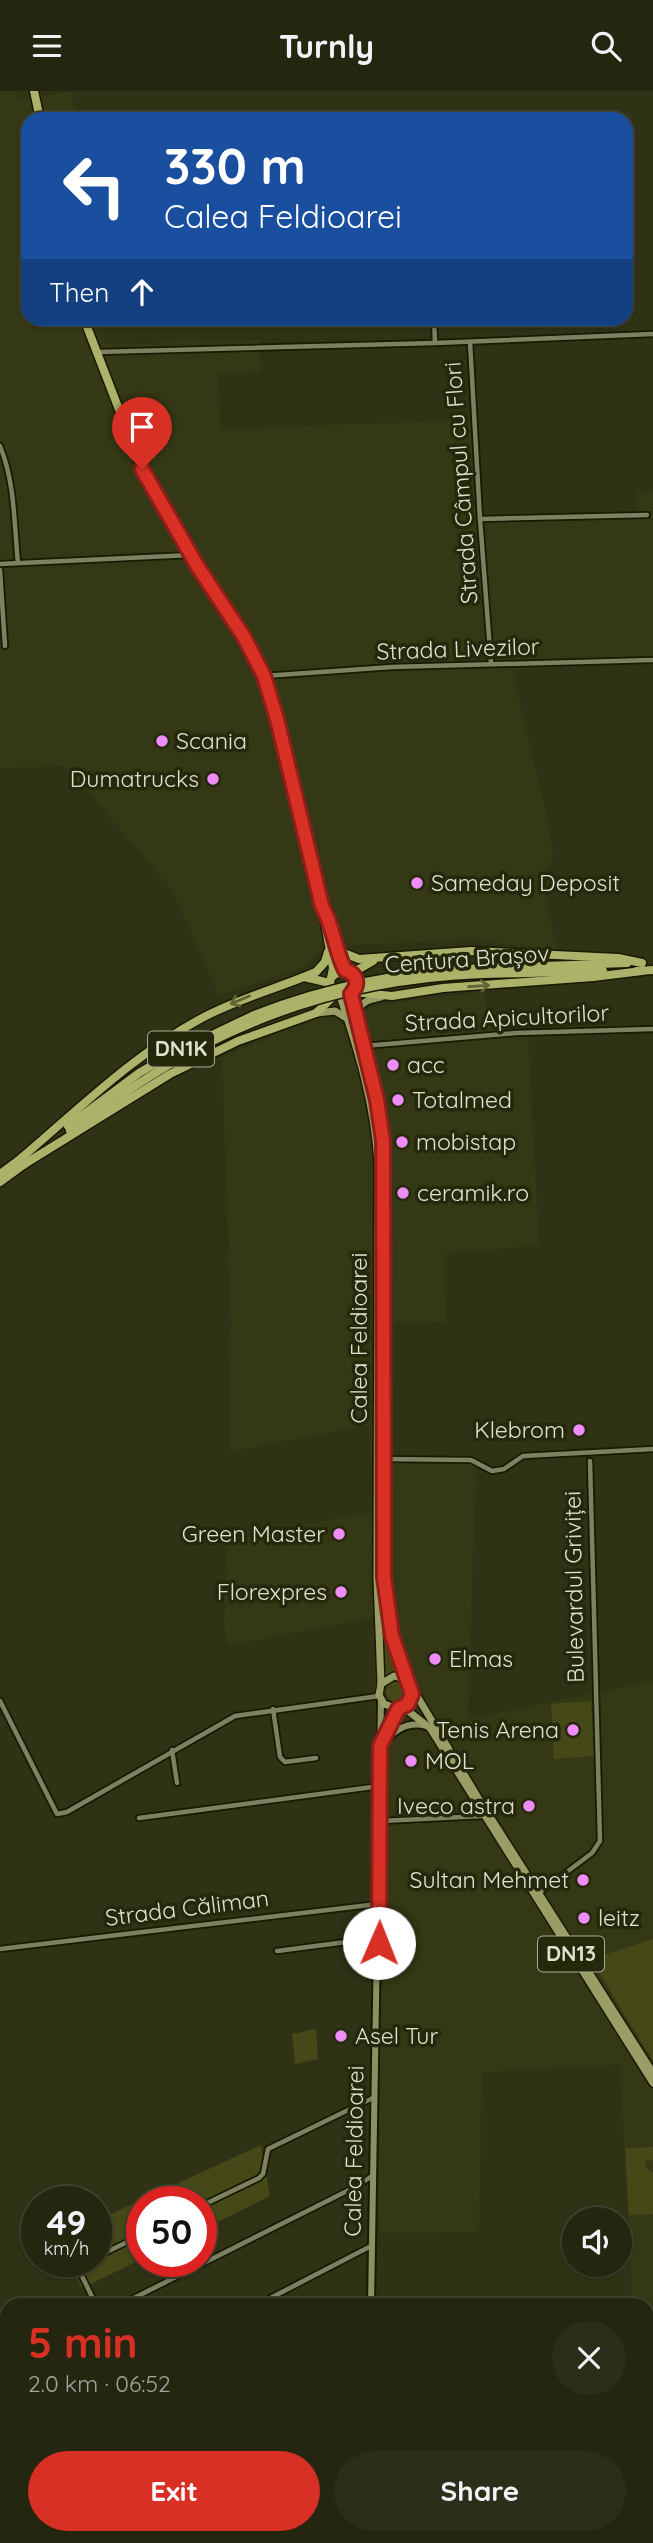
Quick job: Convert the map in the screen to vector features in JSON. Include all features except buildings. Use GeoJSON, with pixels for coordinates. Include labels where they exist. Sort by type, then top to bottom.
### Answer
{"type":"FeatureCollection","features":[{"type":"Feature","properties":{"kind":"highway"},"geometry":{"type":"LineString","coordinates":[[34,91],[38,112]]}},
{"type":"Feature","properties":{"kind":"highway"},"geometry":{"type":"LineString","coordinates":[[87,326],[142,469],[191,555],[244,637],[264,676],[331,941],[334,968],[331,980],[338,995]]}},
{"type":"Feature","properties":{"kind":"highway"},"geometry":{"type":"LineString","coordinates":[[331,941],[351,957],[376,959]]}},
{"type":"Feature","properties":{"kind":"highway"},"geometry":{"type":"LineString","coordinates":[[331,941],[348,971],[356,979],[352,993]]}},
{"type":"Feature","properties":{"kind":"highway"},"geometry":{"type":"LineString","coordinates":[[21,1162],[128,1066],[156,1045],[204,1016],[232,1003],[316,971],[325,962],[331,941]]}},
{"type":"Feature","properties":{"kind":"highway","name":"DN1K"},"geometry":{"type":"LineString","coordinates":[[376,959],[452,951],[618,958],[642,967]]}},
{"type":"Feature","properties":{"kind":"highway"},"geometry":{"type":"LineString","coordinates":[[304,977],[331,980],[376,959]]}},
{"type":"Feature","properties":{"kind":"highway","name":"Centura Brașov"},"geometry":{"type":"LineString","coordinates":[[642,967],[653,963]]}},
{"type":"Feature","properties":{"kind":"highway"},"geometry":{"type":"LineString","coordinates":[[21,1162],[206,1055],[316,1013],[338,995],[352,993],[392,996],[443,988],[593,977],[642,967]]}},
{"type":"Feature","properties":{"kind":"highway","name":"Centura Brașov"},"geometry":{"type":"LineString","coordinates":[[0,1182],[21,1162],[139,1073],[195,1041],[317,993],[383,977],[442,970],[642,967],[653,970]]}},
{"type":"Feature","properties":{"kind":"highway","name":"Centura Brașov"},"geometry":{"type":"LineString","coordinates":[[0,1174],[21,1162]]}},
{"type":"Feature","properties":{"kind":"main road","name":"Calea Feldioarei"},"geometry":{"type":"LineString","coordinates":[[352,993],[379,1112],[384,1163],[382,1459],[386,1597],[392,1636],[412,1689],[411,1700],[400,1708],[380,1746]]}},
{"type":"Feature","properties":{"kind":"main road","name":"Calea Feldioarei"},"geometry":{"type":"LineString","coordinates":[[338,995],[348,1019],[369,1100],[376,1131],[378,1164],[377,1579],[381,1684],[381,1821],[371,2298]]}},
{"type":"Feature","properties":{"kind":"main road"},"geometry":{"type":"LineString","coordinates":[[356,1016],[360,1007],[368,1000],[392,996]]}},
{"type":"Feature","properties":{"kind":"main road"},"geometry":{"type":"LineString","coordinates":[[316,1013],[335,1011],[348,1019]]}},
{"type":"Feature","properties":{"kind":"main road"},"geometry":{"type":"LineString","coordinates":[[381,1684],[394,1676],[409,1682],[653,2073]]}},
{"type":"Feature","properties":{"kind":"main road","name":"DN13"},"geometry":{"type":"LineString","coordinates":[[380,1698],[388,1707],[400,1708],[430,1728],[653,2083]]}},
{"type":"Feature","properties":{"kind":"main road"},"geometry":{"type":"LineString","coordinates":[[380,1746],[401,1727],[413,1724],[430,1728]]}},
{"type":"Feature","properties":{"kind":"street"},"geometry":{"type":"LineString","coordinates":[[434,326],[435,343]]}},
{"type":"Feature","properties":{"kind":"street"},"geometry":{"type":"LineString","coordinates":[[96,352],[653,334]]}},
{"type":"Feature","properties":{"kind":"street","name":"Strada Câmpul cu Flori"},"geometry":{"type":"LineString","coordinates":[[470,342],[491,663]]}},
{"type":"Feature","properties":{"kind":"street"},"geometry":{"type":"LineString","coordinates":[[0,446],[11,487],[18,563]]}},
{"type":"Feature","properties":{"kind":"street"},"geometry":{"type":"LineString","coordinates":[[480,519],[648,515]]}},
{"type":"Feature","properties":{"kind":"street"},"geometry":{"type":"LineString","coordinates":[[0,564],[191,555]]}},
{"type":"Feature","properties":{"kind":"street"},"geometry":{"type":"LineString","coordinates":[[0,570],[5,646]]}},
{"type":"Feature","properties":{"kind":"street","name":"Strada Livezilor"},"geometry":{"type":"LineString","coordinates":[[264,676],[392,667],[653,660]]}},
{"type":"Feature","properties":{"kind":"street","name":"Strada Apicultorilor"},"geometry":{"type":"LineString","coordinates":[[363,1046],[539,1031],[653,1029]]}},
{"type":"Feature","properties":{"kind":"street"},"geometry":{"type":"LineString","coordinates":[[382,1459],[471,1460],[492,1471],[504,1469],[523,1456],[653,1449]]}},
{"type":"Feature","properties":{"kind":"street","name":"Bulevardul Griviței"},"geometry":{"type":"LineString","coordinates":[[539,1893],[592,1853],[600,1841],[590,1461]]}},
{"type":"Feature","properties":{"kind":"street"},"geometry":{"type":"LineString","coordinates":[[0,1701],[57,1814],[67,1812],[226,1720],[273,1709],[380,1698]]}},
{"type":"Feature","properties":{"kind":"street"},"geometry":{"type":"LineString","coordinates":[[273,1709],[280,1757],[285,1762],[316,1758]]}},
{"type":"Feature","properties":{"kind":"street"},"geometry":{"type":"LineString","coordinates":[[172,1750],[177,1783]]}},
{"type":"Feature","properties":{"kind":"street"},"geometry":{"type":"LineString","coordinates":[[139,1818],[381,1786]]}},
{"type":"Feature","properties":{"kind":"street"},"geometry":{"type":"LineString","coordinates":[[381,1821],[483,1815]]}},
{"type":"Feature","properties":{"kind":"street","name":"Strada Căliman"},"geometry":{"type":"LineString","coordinates":[[0,1949],[379,1903]]}},
{"type":"Feature","properties":{"kind":"street"},"geometry":{"type":"LineString","coordinates":[[277,1951],[379,1938]]}},
{"type":"Feature","properties":{"kind":"street"},"geometry":{"type":"LineString","coordinates":[[217,2198],[263,2175],[268,2149],[375,2097]]}},
{"type":"Feature","properties":{"kind":"street"},"geometry":{"type":"LineString","coordinates":[[134,2298],[372,2176]]}},
{"type":"Feature","properties":{"kind":"street"},"geometry":{"type":"LineString","coordinates":[[271,2298],[371,2246]]}},
{"type":"Feature","properties":{"kind":"street"},"geometry":{"type":"LineString","coordinates":[[82,2277],[93,2298]]}},
{"type":"Feature","properties":{"kind":"shaded area"},"geometry":{"type":"Polygon","coordinates":[[[0,91],[16,91],[17,100],[72,91],[74,112],[21,112],[21,326],[102,326],[105,343],[152,344],[174,339],[260,340],[261,372],[218,374],[221,429],[476,420],[478,516],[639,514],[636,492],[653,491],[653,662],[512,670],[549,825],[553,855],[543,888],[557,950],[472,940],[346,945],[316,953],[307,966],[219,995],[173,891],[86,789],[63,766],[0,768],[0,91]]]}},
{"type":"Feature","properties":{"kind":"shaded area"},"geometry":{"type":"Polygon","coordinates":[[[484,992],[492,1030],[528,1031],[539,1245],[445,1254],[446,1322],[387,1323],[387,1457],[476,1464],[468,1719],[653,1681],[653,2298],[631,2298],[632,2207],[628,2207],[620,2065],[482,2072],[479,2232],[379,2233],[373,1618],[227,1646],[224,1626],[226,1539],[373,1512],[369,1425],[230,1452],[231,1326],[222,1057],[316,1018],[334,1017],[343,1025],[360,1025],[363,1012],[379,1004],[484,992]]]}},
{"type":"Feature","properties":{"kind":"shaded area"},"geometry":{"type":"Polygon","coordinates":[[[383,1615],[401,1672],[391,1673],[383,1679],[383,1615]]]}},
{"type":"Feature","properties":{"kind":"shaded area"},"geometry":{"type":"Polygon","coordinates":[[[393,1680],[401,1680],[408,1687],[408,1695],[401,1702],[393,1702],[386,1695],[386,1687],[393,1680]]]}},
{"type":"Feature","properties":{"kind":"shaded area","name":"Tenis Arena"},"geometry":{"type":"Polygon","coordinates":[[[591,1701],[594,1756],[554,1759],[551,1704],[591,1701]]]}},
{"type":"Feature","properties":{"kind":"shaded area"},"geometry":{"type":"Polygon","coordinates":[[[653,1939],[653,2061],[591,1959],[653,1939]]]}},
{"type":"Feature","properties":{"kind":"shaded area"},"geometry":{"type":"Polygon","coordinates":[[[316,2029],[318,2059],[295,2064],[292,2034],[316,2029]]]}},
{"type":"Feature","properties":{"kind":"shaded area"},"geometry":{"type":"Polygon","coordinates":[[[261,2145],[270,2196],[217,2222],[217,2186],[172,2186],[261,2145]]]}},
{"type":"Feature","properties":{"kind":"shaded area"},"geometry":{"type":"Polygon","coordinates":[[[653,2147],[653,2160],[645,2161],[647,2169],[653,2173],[653,2214],[632,2215],[632,2207],[629,2207],[625,2148],[653,2147]]]}},
{"type":"Feature","properties":{"kind":"shaded area"},"geometry":{"type":"Polygon","coordinates":[[[126,2207],[126,2267],[112,2274],[112,2214],[126,2207]]]}},
{"type":"Feature","properties":{"kind":"shaded area"},"geometry":{"type":"Polygon","coordinates":[[[76,2277],[105,2277],[82,2288],[76,2277]]]}},
{"type":"Feature","properties":{"kind":"place","name":"Scania"},"geometry":{"type":"Point","coordinates":[162,741]}},
{"type":"Feature","properties":{"kind":"place","name":"Dumatrucks"},"geometry":{"type":"Point","coordinates":[213,779]}},
{"type":"Feature","properties":{"kind":"place","name":"Sameday Deposit"},"geometry":{"type":"Point","coordinates":[417,883]}},
{"type":"Feature","properties":{"kind":"place","name":"acc"},"geometry":{"type":"Point","coordinates":[393,1065]}},
{"type":"Feature","properties":{"kind":"place","name":"Totalmed"},"geometry":{"type":"Point","coordinates":[398,1100]}},
{"type":"Feature","properties":{"kind":"place","name":"mobistap"},"geometry":{"type":"Point","coordinates":[402,1142]}},
{"type":"Feature","properties":{"kind":"place","name":"ceramik.ro"},"geometry":{"type":"Point","coordinates":[403,1193]}},
{"type":"Feature","properties":{"kind":"place","name":"Klebrom"},"geometry":{"type":"Point","coordinates":[579,1430]}},
{"type":"Feature","properties":{"kind":"place","name":"Green Master"},"geometry":{"type":"Point","coordinates":[339,1534]}},
{"type":"Feature","properties":{"kind":"place","name":"Florexpres"},"geometry":{"type":"Point","coordinates":[341,1592]}},
{"type":"Feature","properties":{"kind":"place","name":"Elmas"},"geometry":{"type":"Point","coordinates":[435,1659]}},
{"type":"Feature","properties":{"kind":"place","name":"Tenis Arena"},"geometry":{"type":"Point","coordinates":[573,1730]}},
{"type":"Feature","properties":{"kind":"place","name":"MOL"},"geometry":{"type":"Point","coordinates":[411,1761]}},
{"type":"Feature","properties":{"kind":"place","name":"Iveco astra"},"geometry":{"type":"Point","coordinates":[529,1806]}},
{"type":"Feature","properties":{"kind":"place","name":"Sultan Mehmet"},"geometry":{"type":"Point","coordinates":[583,1880]}},
{"type":"Feature","properties":{"kind":"place","name":"leitz"},"geometry":{"type":"Point","coordinates":[584,1918]}},
{"type":"Feature","properties":{"kind":"place","name":"Asel Tur"},"geometry":{"type":"Point","coordinates":[341,2036]}},
{"type":"Feature","properties":{"kind":"route"},"geometry":{"type":"LineString","coordinates":[[142,469],[198,567],[244,637],[264,676],[322,906],[327,914],[340,960],[345,970],[352,973],[356,979],[356,988],[351,994],[377,1100],[383,1141],[385,1216],[382,1459],[384,1577],[392,1636],[412,1689],[411,1700],[398,1709],[380,1746],[379,1943]]}}]}
